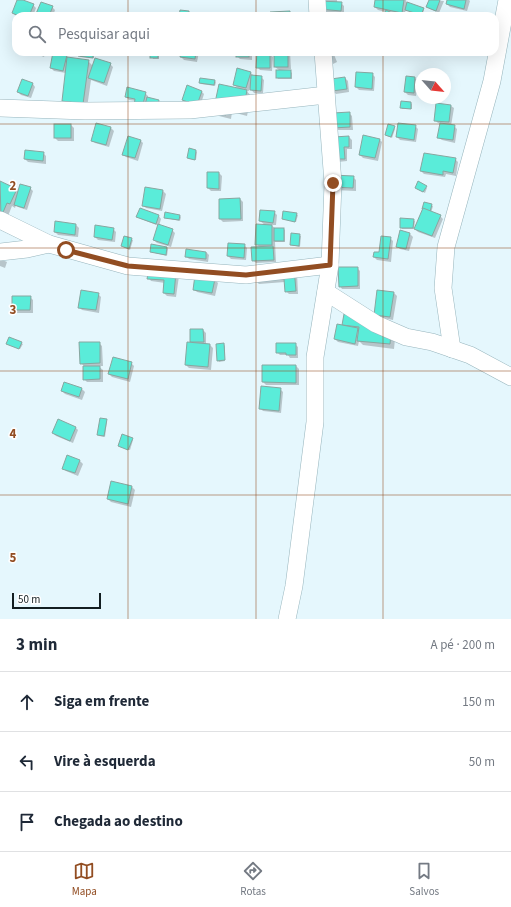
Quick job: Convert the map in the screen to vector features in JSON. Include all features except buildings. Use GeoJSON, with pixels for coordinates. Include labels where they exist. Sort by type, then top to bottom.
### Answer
{"type":"FeatureCollection","features":[{"type":"Feature","properties":{"kind":"street"},"geometry":{"type":"LineString","coordinates":[[317,0],[318,12]]}},
{"type":"Feature","properties":{"kind":"street"},"geometry":{"type":"LineString","coordinates":[[499,41],[507,0]]}},
{"type":"Feature","properties":{"kind":"street"},"geometry":{"type":"LineString","coordinates":[[287,619],[294,586],[315,422],[315,357],[330,265],[333,183],[322,56]]}},
{"type":"Feature","properties":{"kind":"street"},"geometry":{"type":"LineString","coordinates":[[452,349],[443,288],[446,247],[490,88],[496,56]]}},
{"type":"Feature","properties":{"kind":"street"},"geometry":{"type":"LineString","coordinates":[[0,108],[85,111],[190,110],[326,95]]}},
{"type":"Feature","properties":{"kind":"street"},"geometry":{"type":"LineString","coordinates":[[0,220],[49,244],[128,266],[246,275],[330,265]]}},
{"type":"Feature","properties":{"kind":"street"},"geometry":{"type":"LineString","coordinates":[[0,252],[27,249],[49,244]]}},
{"type":"Feature","properties":{"kind":"street"},"geometry":{"type":"LineString","coordinates":[[326,292],[376,324],[406,337],[432,342],[470,356],[511,377]]}},
{"type":"Feature","properties":{"kind":"route"},"geometry":{"type":"LineString","coordinates":[[66,250],[128,266],[246,275],[330,265],[333,183]]}}]}
